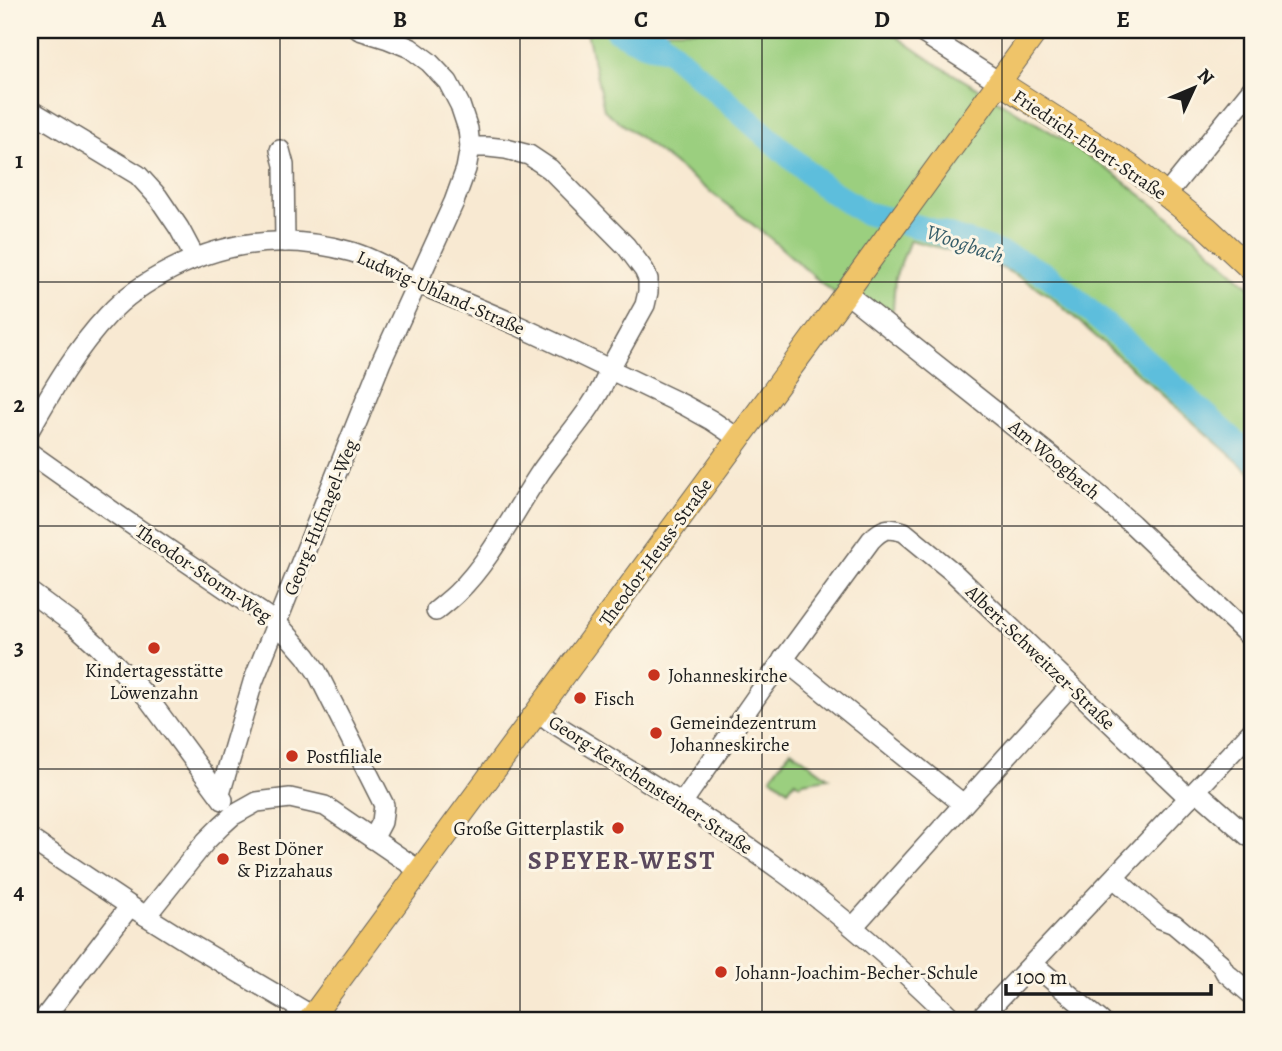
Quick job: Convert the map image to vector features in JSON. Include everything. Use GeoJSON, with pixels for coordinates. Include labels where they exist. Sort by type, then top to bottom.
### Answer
{"type":"FeatureCollection","features":[{"type":"Feature","properties":{"kind":"main road","name":"Theodor-Heuss-Straße"},"geometry":{"type":"LineString","coordinates":[[315,1020],[420,871],[1037,30]]}},
{"type":"Feature","properties":{"kind":"main road","name":"Friedrich-Ebert-Straße"},"geometry":{"type":"LineString","coordinates":[[999,82],[1130,166],[1207,228],[1252,270]]}},
{"type":"Feature","properties":{"kind":"street"},"geometry":{"type":"LineString","coordinates":[[359,30],[410,48],[429,62],[448,82],[460,105],[470,147],[488,146],[529,155],[550,169],[626,246],[648,279],[645,305],[609,370],[606,381],[541,472],[478,568],[458,593],[436,611]]}},
{"type":"Feature","properties":{"kind":"street","name":"Friedrich-Ebert-Straße"},"geometry":{"type":"LineString","coordinates":[[918,30],[999,82]]}},
{"type":"Feature","properties":{"kind":"street"},"geometry":{"type":"LineString","coordinates":[[1166,195],[1252,89]]}},
{"type":"Feature","properties":{"kind":"street"},"geometry":{"type":"LineString","coordinates":[[30,110],[138,175],[158,197],[195,258]]}},
{"type":"Feature","properties":{"kind":"street","name":"Georg-Hufnagel-Weg"},"geometry":{"type":"LineString","coordinates":[[220,794],[253,682],[381,362],[454,202],[466,169],[470,147]]}},
{"type":"Feature","properties":{"kind":"street"},"geometry":{"type":"LineString","coordinates":[[280,150],[284,165],[285,242]]}},
{"type":"Feature","properties":{"kind":"street","name":"Ludwig-Uhland-Straße"},"geometry":{"type":"LineString","coordinates":[[30,429],[71,361],[109,314],[136,290],[195,258],[222,249],[285,242],[325,246],[380,263],[684,405],[739,439]]}},
{"type":"Feature","properties":{"kind":"street","name":"Am Woogbach"},"geometry":{"type":"LineString","coordinates":[[846,293],[1085,483],[1132,524],[1252,639]]}},
{"type":"Feature","properties":{"kind":"street","name":"Theodor-Storm-Weg"},"geometry":{"type":"LineString","coordinates":[[30,453],[278,624],[317,672],[384,805],[382,822],[373,839]]}},
{"type":"Feature","properties":{"kind":"street","name":"Albert-Schweitzer-Straße"},"geometry":{"type":"LineString","coordinates":[[783,659],[871,540],[885,529],[904,532],[954,573],[1071,685],[1193,794],[1252,838]]}},
{"type":"Feature","properties":{"kind":"street"},"geometry":{"type":"LineString","coordinates":[[30,592],[90,638],[147,697],[220,794],[232,816]]}},
{"type":"Feature","properties":{"kind":"street"},"geometry":{"type":"LineString","coordinates":[[682,803],[783,659],[963,804]]}},
{"type":"Feature","properties":{"kind":"street"},"geometry":{"type":"LineString","coordinates":[[853,927],[1071,685]]}},
{"type":"Feature","properties":{"kind":"street","name":"Georg-Kerschensteiner-Straße"},"geometry":{"type":"LineString","coordinates":[[538,710],[550,721],[682,803],[789,876],[896,964],[955,1021]]}},
{"type":"Feature","properties":{"kind":"street"},"geometry":{"type":"LineString","coordinates":[[978,1021],[1252,731]]}},
{"type":"Feature","properties":{"kind":"street"},"geometry":{"type":"LineString","coordinates":[[42,1021],[138,911],[206,841],[232,816],[257,802],[290,797],[325,806],[420,871]]}},
{"type":"Feature","properties":{"kind":"street"},"geometry":{"type":"LineString","coordinates":[[30,839],[138,911],[315,1020]]}},
{"type":"Feature","properties":{"kind":"street"},"geometry":{"type":"LineString","coordinates":[[1114,878],[1161,919],[1174,924],[1220,963],[1225,972],[1252,995]]}},
{"type":"Feature","properties":{"kind":"street"},"geometry":{"type":"LineString","coordinates":[[1033,964],[1101,1021]]}},
{"type":"Feature","properties":{"kind":"green space"},"geometry":{"type":"Polygon","coordinates":[[[584,30],[887,30],[938,65],[1056,135],[1114,174],[1197,238],[1252,289],[1252,474],[1051,297],[1014,274],[984,261],[910,240],[895,278],[893,309],[879,327],[819,281],[770,238],[604,110],[587,32],[584,30]]]}},
{"type":"Feature","properties":{"kind":"green space"},"geometry":{"type":"Polygon","coordinates":[[[791,750],[829,778],[803,782],[800,785],[795,781],[788,790],[771,777],[791,750]]]}},
{"type":"Feature","properties":{"kind":"waterway","name":"Woogbach"},"geometry":{"type":"LineString","coordinates":[[616,30],[641,42],[667,49]]}},
{"type":"Feature","properties":{"kind":"waterway","name":"Woogbach"},"geometry":{"type":"LineString","coordinates":[[649,30],[822,185],[865,213],[980,246],[1049,276],[1252,457]]}},
{"type":"Feature","properties":{"kind":"place","name":"Kindertagesstätte Löwenzahn"},"geometry":{"type":"Point","coordinates":[154,648]}},
{"type":"Feature","properties":{"kind":"place","name":"Johanneskirche"},"geometry":{"type":"Point","coordinates":[654,675]}},
{"type":"Feature","properties":{"kind":"place","name":"Fisch"},"geometry":{"type":"Point","coordinates":[580,698]}},
{"type":"Feature","properties":{"kind":"place","name":"Gemeindezentrum Johanneskirche"},"geometry":{"type":"Point","coordinates":[656,733]}},
{"type":"Feature","properties":{"kind":"place","name":"Postfiliale"},"geometry":{"type":"Point","coordinates":[292,756]}},
{"type":"Feature","properties":{"kind":"place","name":"Große Gitterplastik"},"geometry":{"type":"Point","coordinates":[618,828]}},
{"type":"Feature","properties":{"kind":"place","name":"Best Döner & Pizzahaus"},"geometry":{"type":"Point","coordinates":[223,859]}},
{"type":"Feature","properties":{"kind":"place","name":"Johann-Joachim-Becher-Schule"},"geometry":{"type":"Point","coordinates":[721,972]}},
{"type":"Feature","properties":{"kind":"district","name":"SPEYER-WEST"},"geometry":{"type":"Point","coordinates":[622,860]}}]}
